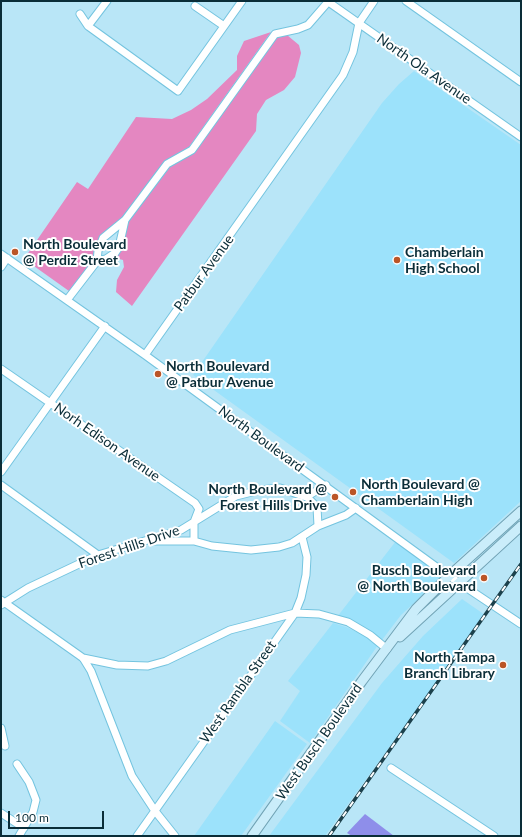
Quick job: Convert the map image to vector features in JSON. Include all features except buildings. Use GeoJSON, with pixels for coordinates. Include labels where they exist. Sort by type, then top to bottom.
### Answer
{"type":"FeatureCollection","features":[{"type":"Feature","properties":{"kind":"main road","name":"West Busch Boulevard"},"geometry":{"type":"LineString","coordinates":[[252,836],[362,681],[416,609],[449,576],[521,511]]}},
{"type":"Feature","properties":{"kind":"main road","name":"West Busch Boulevard"},"geometry":{"type":"LineString","coordinates":[[387,649],[521,526]]}},
{"type":"Feature","properties":{"kind":"street"},"geometry":{"type":"LineString","coordinates":[[88,26],[107,1]]}},
{"type":"Feature","properties":{"kind":"street"},"geometry":{"type":"LineString","coordinates":[[80,14],[88,26],[178,91],[242,1]]}},
{"type":"Feature","properties":{"kind":"street"},"geometry":{"type":"LineString","coordinates":[[67,300],[97,261],[98,251],[103,238],[125,220],[167,164],[192,150],[274,34],[298,29],[308,25],[328,1]]}},
{"type":"Feature","properties":{"kind":"street","name":"North Ola Avenue"},"geometry":{"type":"LineString","coordinates":[[328,1],[521,137]]}},
{"type":"Feature","properties":{"kind":"street"},"geometry":{"type":"LineString","coordinates":[[359,23],[374,1]]}},
{"type":"Feature","properties":{"kind":"street"},"geometry":{"type":"LineString","coordinates":[[406,1],[521,82]]}},
{"type":"Feature","properties":{"kind":"street"},"geometry":{"type":"LineString","coordinates":[[195,6],[224,26]]}},
{"type":"Feature","properties":{"kind":"street","name":"Patbur Avenue"},"geometry":{"type":"LineString","coordinates":[[145,355],[343,75],[353,52],[359,23]]}},
{"type":"Feature","properties":{"kind":"street"},"geometry":{"type":"LineString","coordinates":[[97,261],[106,259],[115,253],[119,247],[125,220]]}},
{"type":"Feature","properties":{"kind":"street","name":"North Boulevard"},"geometry":{"type":"LineString","coordinates":[[1,254],[326,485],[449,576],[521,624]]}},
{"type":"Feature","properties":{"kind":"street"},"geometry":{"type":"LineString","coordinates":[[1,267],[8,258]]}},
{"type":"Feature","properties":{"kind":"street"},"geometry":{"type":"LineString","coordinates":[[1,472],[104,326]]}},
{"type":"Feature","properties":{"kind":"street","name":"Norh Edison Avenue"},"geometry":{"type":"LineString","coordinates":[[1,369],[195,503],[199,509],[194,522]]}},
{"type":"Feature","properties":{"kind":"street"},"geometry":{"type":"LineString","coordinates":[[1,485],[98,555]]}},
{"type":"Feature","properties":{"kind":"street"},"geometry":{"type":"LineString","coordinates":[[318,526],[317,507],[307,497],[326,485]]}},
{"type":"Feature","properties":{"kind":"street","name":"Forest Hills Drive"},"geometry":{"type":"LineString","coordinates":[[2,603],[52,576],[98,555],[181,530],[236,496],[260,490],[280,488],[307,497]]}},
{"type":"Feature","properties":{"kind":"street","name":"Forest Hills Drive"},"geometry":{"type":"LineString","coordinates":[[194,522],[194,540],[212,546],[251,550],[279,547],[292,543],[318,526],[346,516],[356,508]]}},
{"type":"Feature","properties":{"kind":"street","name":"West Rambla Street"},"geometry":{"type":"LineString","coordinates":[[137,836],[294,613],[301,598],[306,575],[307,557],[302,537]]}},
{"type":"Feature","properties":{"kind":"street"},"geometry":{"type":"LineString","coordinates":[[146,541],[194,540]]}},
{"type":"Feature","properties":{"kind":"street"},"geometry":{"type":"LineString","coordinates":[[2,603],[83,658],[117,665],[148,666],[166,661],[230,630],[294,613],[319,614],[348,622],[370,635],[387,649]]}},
{"type":"Feature","properties":{"kind":"street"},"geometry":{"type":"LineString","coordinates":[[83,658],[91,671],[132,776],[155,811],[175,836]]}},
{"type":"Feature","properties":{"kind":"street"},"geometry":{"type":"LineString","coordinates":[[1,728],[5,746]]}},
{"type":"Feature","properties":{"kind":"street"},"geometry":{"type":"LineString","coordinates":[[17,764],[29,782],[36,800],[33,812],[19,836]]}},
{"type":"Feature","properties":{"kind":"street"},"geometry":{"type":"LineString","coordinates":[[391,768],[494,836]]}},
{"type":"Feature","properties":{"kind":"street"},"geometry":{"type":"LineString","coordinates":[[1,813],[24,828]]}},
{"type":"Feature","properties":{"kind":"shaded area"},"geometry":{"type":"Polygon","coordinates":[[[271,32],[189,147],[164,162],[122,218],[101,235],[94,249],[93,260],[69,291],[24,259],[77,182],[88,189],[136,117],[172,119],[191,110],[207,99],[237,70],[237,56],[244,41],[271,32]]]}},
{"type":"Feature","properties":{"kind":"shaded area"},"geometry":{"type":"Polygon","coordinates":[[[287,35],[299,45],[301,53],[295,77],[284,90],[266,100],[257,114],[256,131],[132,306],[116,292],[117,280],[124,267],[123,260],[115,258],[123,248],[128,222],[170,167],[195,152],[277,37],[287,35]]]}},
{"type":"Feature","properties":{"kind":"shaded area","name":"Chamberlain High School"},"geometry":{"type":"Polygon","coordinates":[[[414,71],[521,145],[521,501],[454,563],[193,375],[382,103],[399,84],[414,71]]]}},
{"type":"Feature","properties":{"kind":"shaded area"},"geometry":{"type":"Polygon","coordinates":[[[396,541],[444,576],[401,615],[382,640],[373,633],[349,620],[337,617],[396,541]]]}},
{"type":"Feature","properties":{"kind":"shaded area"},"geometry":{"type":"Polygon","coordinates":[[[462,599],[485,615],[325,836],[269,836],[382,683],[423,636],[462,599]]]}},
{"type":"Feature","properties":{"kind":"shaded area"},"geometry":{"type":"Polygon","coordinates":[[[333,623],[370,638],[378,645],[310,743],[280,721],[300,691],[288,681],[333,623]]]}},
{"type":"Feature","properties":{"kind":"shaded area"},"geometry":{"type":"Polygon","coordinates":[[[275,721],[307,744],[241,836],[194,836],[275,721]]]}},
{"type":"Feature","properties":{"kind":"shaded area"},"geometry":{"type":"Polygon","coordinates":[[[365,814],[394,836],[352,836],[347,833],[365,814]]]}},
{"type":"Feature","properties":{"kind":"railway"},"geometry":{"type":"LineString","coordinates":[[329,836],[521,564]]}},
{"type":"Feature","properties":{"kind":"place","name":"North Boulevard @ Perdiz Street"},"geometry":{"type":"Point","coordinates":[15,252]}},
{"type":"Feature","properties":{"kind":"place","name":"Chamberlain High School"},"geometry":{"type":"Point","coordinates":[397,260]}},
{"type":"Feature","properties":{"kind":"place","name":"North Boulevard @ Patbur Avenue"},"geometry":{"type":"Point","coordinates":[158,374]}},
{"type":"Feature","properties":{"kind":"place","name":"North Boulevard @ Chamberlain High"},"geometry":{"type":"Point","coordinates":[353,492]}},
{"type":"Feature","properties":{"kind":"place","name":"North Boulevard @ Forest Hills Drive"},"geometry":{"type":"Point","coordinates":[335,497]}},
{"type":"Feature","properties":{"kind":"place","name":"Busch Boulevard @ North Boulevard"},"geometry":{"type":"Point","coordinates":[484,578]}},
{"type":"Feature","properties":{"kind":"place","name":"North Tampa Branch Library"},"geometry":{"type":"Point","coordinates":[503,665]}}]}
